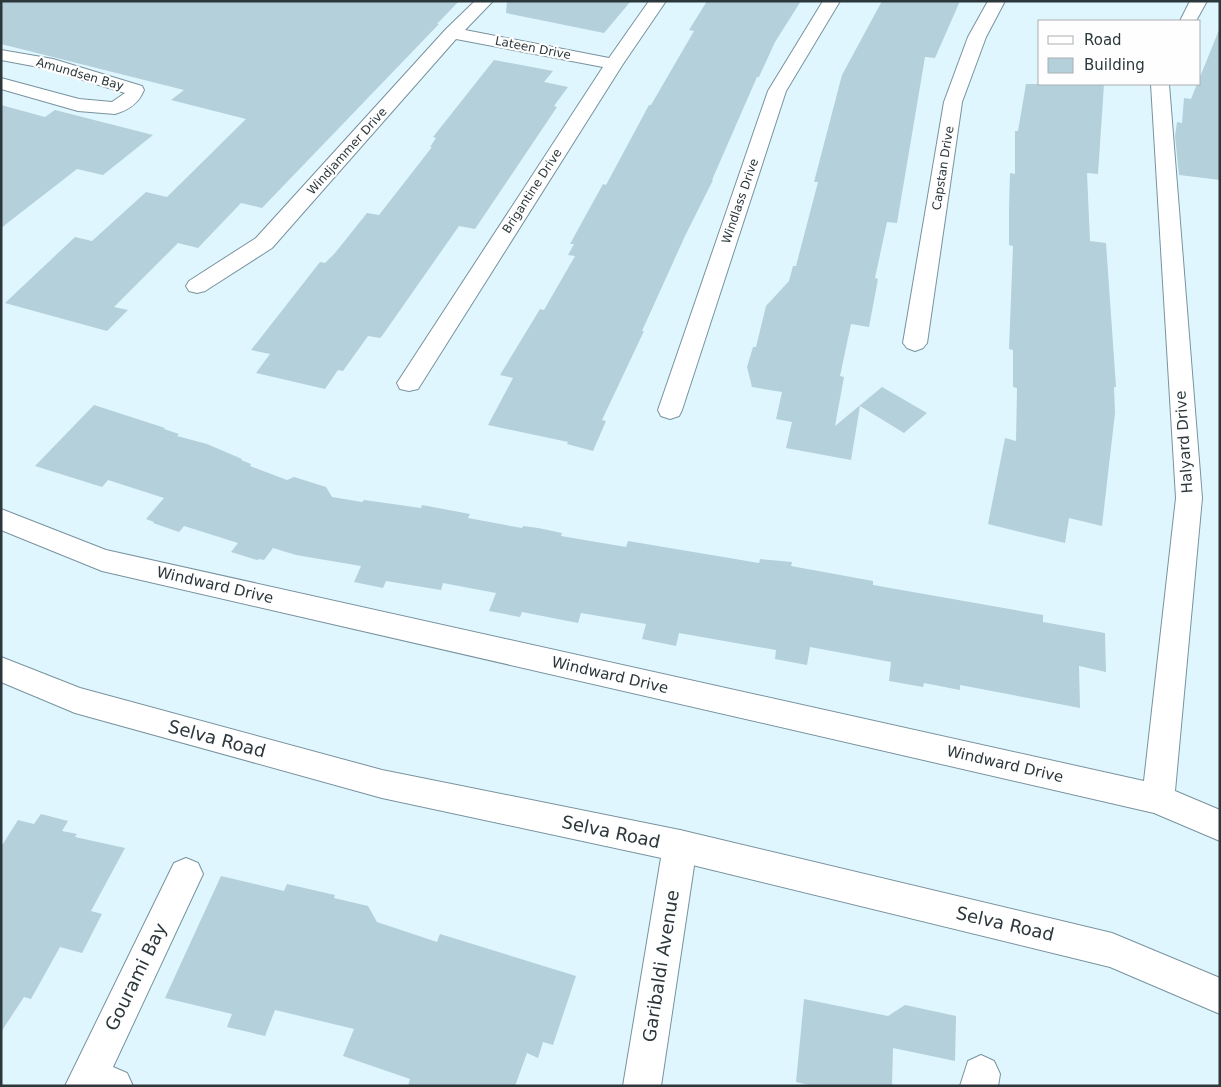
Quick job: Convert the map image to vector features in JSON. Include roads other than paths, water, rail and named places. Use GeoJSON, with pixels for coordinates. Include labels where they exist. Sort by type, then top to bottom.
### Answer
{"type":"FeatureCollection","features":[{"type":"Feature","properties":{"kind":"street","name":"Windjammer Drive"},"geometry":{"type":"LineString","coordinates":[[197,286],[264,243],[452,33],[485,1]]}},
{"type":"Feature","properties":{"kind":"street","name":"Brigantine Drive"},"geometry":{"type":"LineString","coordinates":[[409,382],[614,64],[658,1]]}},
{"type":"Feature","properties":{"kind":"street","name":"Windlass Drive"},"geometry":{"type":"LineString","coordinates":[[670,410],[777,91],[832,1]]}},
{"type":"Feature","properties":{"kind":"street","name":"Capstan Drive"},"geometry":{"type":"LineString","coordinates":[[916,343],[953,102],[977,36],[997,1]]}},
{"type":"Feature","properties":{"kind":"street"},"geometry":{"type":"LineString","coordinates":[[1189,20],[1199,1]]}},
{"type":"Feature","properties":{"kind":"street","name":"Lateen Drive"},"geometry":{"type":"LineString","coordinates":[[452,33],[614,64]]}},
{"type":"Feature","properties":{"kind":"street","name":"Amundsen Bay"},"geometry":{"type":"LineString","coordinates":[[1,55],[47,63],[135,90],[132,98],[115,108],[78,106],[1,83]]}},
{"type":"Feature","properties":{"kind":"street","name":"Halyard Drive"},"geometry":{"type":"LineString","coordinates":[[1158,799],[1188,498],[1160,85]]}},
{"type":"Feature","properties":{"kind":"street","name":"Windward Drive"},"geometry":{"type":"LineString","coordinates":[[1,519],[102,560],[1158,799],[1220,826]]}},
{"type":"Feature","properties":{"kind":"street","name":"Selva Road"},"geometry":{"type":"LineString","coordinates":[[1,669],[75,700],[382,784],[680,846],[1112,950],[1220,996]]}},
{"type":"Feature","properties":{"kind":"street","name":"Garibaldi Avenue"},"geometry":{"type":"LineString","coordinates":[[642,1086],[680,846]]}},
{"type":"Feature","properties":{"kind":"street","name":"Gourami Bay"},"geometry":{"type":"LineString","coordinates":[[95,1083],[186,874]]}}]}
